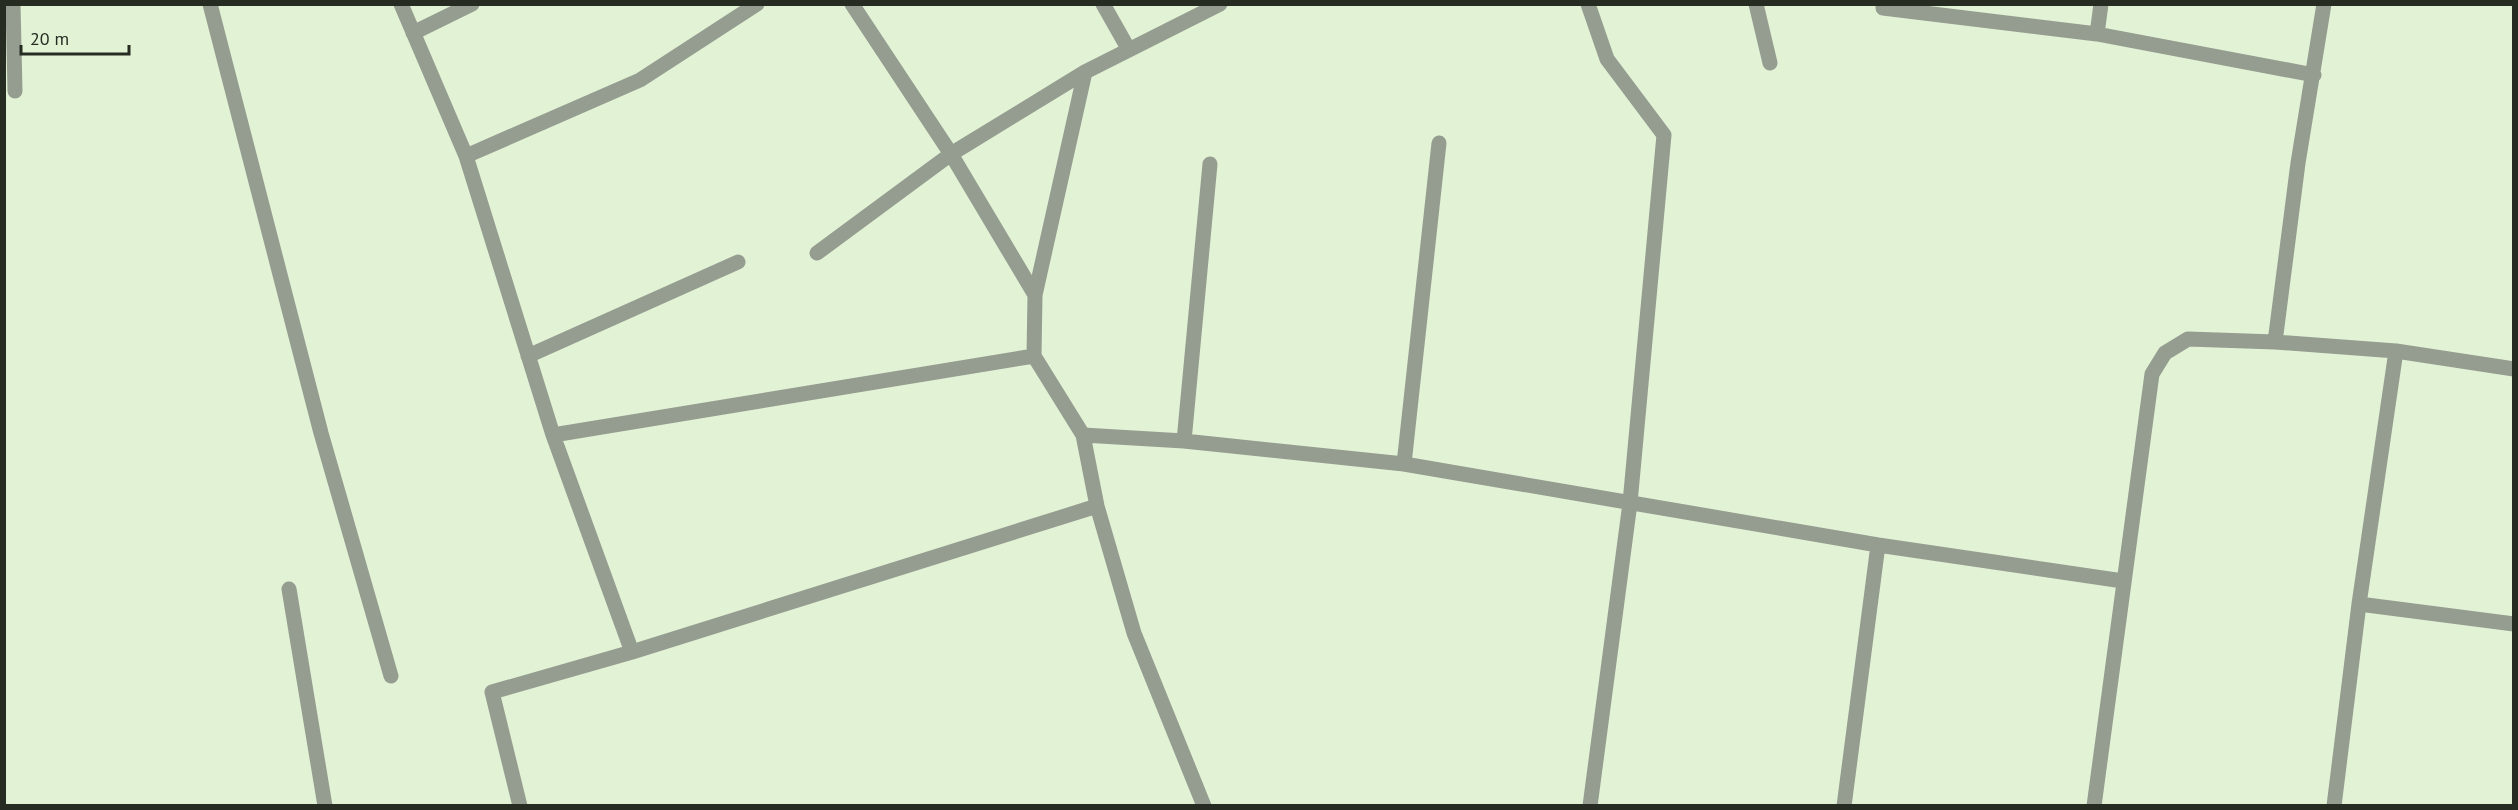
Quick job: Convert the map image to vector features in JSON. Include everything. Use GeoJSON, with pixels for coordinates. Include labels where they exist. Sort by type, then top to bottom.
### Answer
{"type":"FeatureCollection","features":[{"type":"Feature","properties":{"kind":"street"},"geometry":{"type":"LineString","coordinates":[[13,4],[15,91]]}},
{"type":"Feature","properties":{"kind":"street"},"geometry":{"type":"LineString","coordinates":[[210,4],[321,433],[391,676]]}},
{"type":"Feature","properties":{"kind":"street"},"geometry":{"type":"LineString","coordinates":[[401,4],[466,156],[553,435],[632,652]]}},
{"type":"Feature","properties":{"kind":"street"},"geometry":{"type":"LineString","coordinates":[[413,33],[472,4]]}},
{"type":"Feature","properties":{"kind":"street"},"geometry":{"type":"LineString","coordinates":[[466,156],[640,80],[757,4]]}},
{"type":"Feature","properties":{"kind":"street"},"geometry":{"type":"LineString","coordinates":[[852,4],[951,153],[1035,295]]}},
{"type":"Feature","properties":{"kind":"street"},"geometry":{"type":"LineString","coordinates":[[1103,4],[1130,50]]}},
{"type":"Feature","properties":{"kind":"street"},"geometry":{"type":"LineString","coordinates":[[817,253],[951,153],[1085,72],[1220,4]]}},
{"type":"Feature","properties":{"kind":"street"},"geometry":{"type":"LineString","coordinates":[[1588,4],[1607,59],[1664,135],[1630,503],[1590,806]]}},
{"type":"Feature","properties":{"kind":"street"},"geometry":{"type":"LineString","coordinates":[[1756,4],[1770,63]]}},
{"type":"Feature","properties":{"kind":"street"},"geometry":{"type":"LineString","coordinates":[[1883,4],[1883,8],[2097,34],[2314,75]]}},
{"type":"Feature","properties":{"kind":"street"},"geometry":{"type":"LineString","coordinates":[[2097,34],[2101,4]]}},
{"type":"Feature","properties":{"kind":"street"},"geometry":{"type":"LineString","coordinates":[[2275,342],[2298,163],[2324,4]]}},
{"type":"Feature","properties":{"kind":"street"},"geometry":{"type":"LineString","coordinates":[[1085,72],[1035,295],[1034,356],[1083,435],[1097,506],[1134,633],[1204,806]]}},
{"type":"Feature","properties":{"kind":"street"},"geometry":{"type":"LineString","coordinates":[[1404,464],[1439,143]]}},
{"type":"Feature","properties":{"kind":"street"},"geometry":{"type":"LineString","coordinates":[[1184,441],[1210,165]]}},
{"type":"Feature","properties":{"kind":"street"},"geometry":{"type":"LineString","coordinates":[[528,356],[738,262]]}},
{"type":"Feature","properties":{"kind":"street"},"geometry":{"type":"LineString","coordinates":[[2094,806],[2152,374],[2165,353],[2188,339],[2275,342],[2396,351],[2514,369]]}},
{"type":"Feature","properties":{"kind":"street"},"geometry":{"type":"LineString","coordinates":[[2334,806],[2359,604],[2396,351]]}},
{"type":"Feature","properties":{"kind":"street"},"geometry":{"type":"LineString","coordinates":[[553,435],[1034,356]]}},
{"type":"Feature","properties":{"kind":"street"},"geometry":{"type":"LineString","coordinates":[[1083,435],[1184,441],[1404,464],[1878,545],[2123,580]]}},
{"type":"Feature","properties":{"kind":"street"},"geometry":{"type":"LineString","coordinates":[[520,806],[492,692],[632,652],[1097,506]]}},
{"type":"Feature","properties":{"kind":"street"},"geometry":{"type":"LineString","coordinates":[[1844,806],[1878,545]]}},
{"type":"Feature","properties":{"kind":"street"},"geometry":{"type":"LineString","coordinates":[[289,589],[325,806]]}},
{"type":"Feature","properties":{"kind":"street"},"geometry":{"type":"LineString","coordinates":[[2359,604],[2514,624]]}}]}
